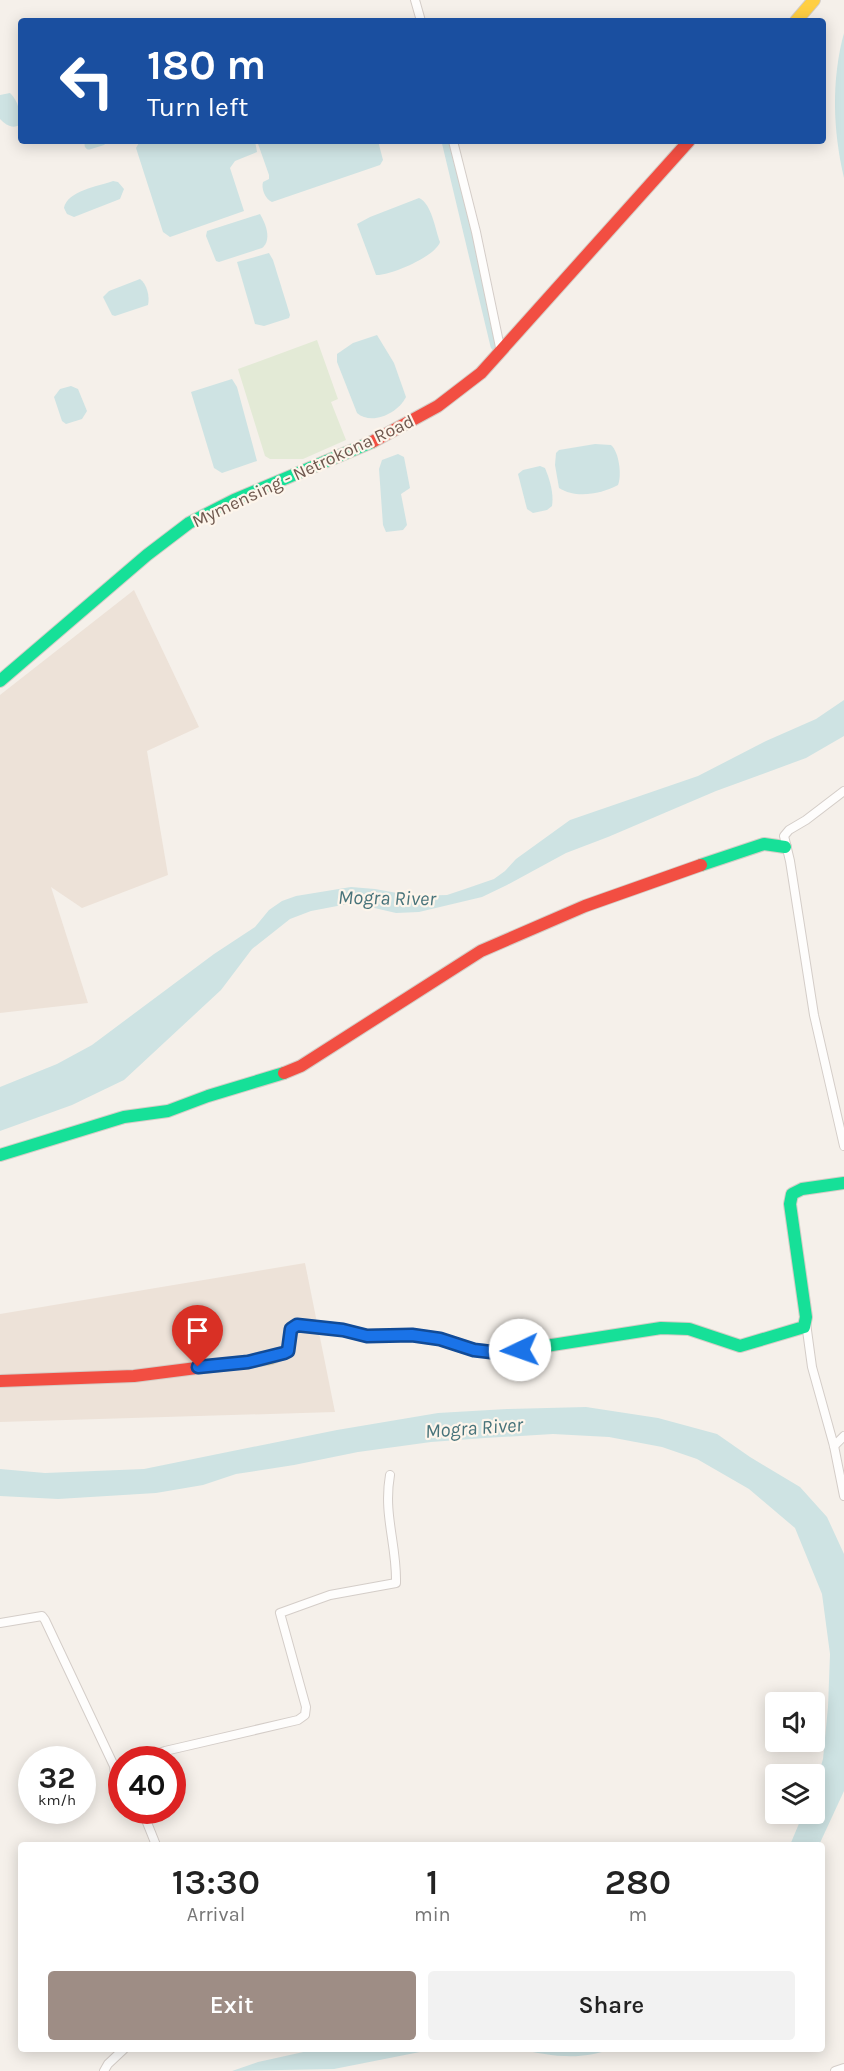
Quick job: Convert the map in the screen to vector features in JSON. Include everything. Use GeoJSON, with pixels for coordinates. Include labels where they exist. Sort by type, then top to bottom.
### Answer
{"type":"FeatureCollection","features":[{"type":"Feature","properties":{"kind":"street"},"geometry":{"type":"LineString","coordinates":[[415,0],[420,18]]}},
{"type":"Feature","properties":{"kind":"street"},"geometry":{"type":"LineString","coordinates":[[799,18],[814,0]]}},
{"type":"Feature","properties":{"kind":"street"},"geometry":{"type":"LineString","coordinates":[[454,144],[476,232],[501,352]]}},
{"type":"Feature","properties":{"kind":"street","name":"Mymensing - Netrokona Road"},"geometry":{"type":"LineString","coordinates":[[0,681],[136,564],[182,528],[232,501],[357,450],[437,407],[469,384],[501,352],[686,144]]}},
{"type":"Feature","properties":{"kind":"street"},"geometry":{"type":"LineString","coordinates":[[844,791],[789,830],[784,836],[792,872],[814,1015],[844,1146]]}},
{"type":"Feature","properties":{"kind":"street"},"geometry":{"type":"LineString","coordinates":[[0,1155],[124,1118],[168,1111],[301,1066],[481,951],[506,939],[628,889],[764,844],[785,847]]}},
{"type":"Feature","properties":{"kind":"street"},"geometry":{"type":"LineString","coordinates":[[844,1183],[802,1189],[792,1194],[790,1204],[812,1367],[834,1446],[844,1496]]}},
{"type":"Feature","properties":{"kind":"street"},"geometry":{"type":"LineString","coordinates":[[0,1381],[134,1376],[272,1358],[288,1351],[291,1329],[297,1325],[343,1330],[367,1336],[412,1335],[440,1339],[474,1350],[491,1352],[520,1350],[661,1328],[689,1329],[740,1346],[800,1330],[806,1323]]}},
{"type":"Feature","properties":{"kind":"street"},"geometry":{"type":"LineString","coordinates":[[834,1446],[844,1436]]}},
{"type":"Feature","properties":{"kind":"street"},"geometry":{"type":"LineString","coordinates":[[183,1746],[298,1720],[305,1715],[306,1707],[280,1612],[330,1595],[396,1583],[396,1566],[388,1510],[387,1490],[390,1475]]}},
{"type":"Feature","properties":{"kind":"street"},"geometry":{"type":"LineString","coordinates":[[0,1623],[42,1616],[108,1746]]}},
{"type":"Feature","properties":{"kind":"street"},"geometry":{"type":"LineString","coordinates":[[148,1824],[155,1842]]}},
{"type":"Feature","properties":{"kind":"street"},"geometry":{"type":"LineString","coordinates":[[104,2071],[121,2052]]}},
{"type":"Feature","properties":{"kind":"street"},"geometry":{"type":"LineString","coordinates":[[835,2071],[844,2068]]}},
{"type":"Feature","properties":{"kind":"shaded area"},"geometry":{"type":"Polygon","coordinates":[[[134,590],[199,727],[147,751],[168,875],[82,908],[51,887],[88,1003],[0,1013],[0,695],[134,590]]]}},
{"type":"Feature","properties":{"kind":"shaded area"},"geometry":{"type":"Polygon","coordinates":[[[305,1263],[335,1412],[0,1422],[0,1314],[305,1263]]]}},
{"type":"Feature","properties":{"kind":"green space"},"geometry":{"type":"Polygon","coordinates":[[[317,340],[338,399],[331,402],[346,440],[303,459],[270,459],[265,456],[238,369],[317,340]]]}},
{"type":"Feature","properties":{"kind":"water"},"geometry":{"type":"Polygon","coordinates":[[[844,33],[844,178],[836,124],[835,87],[844,33]]]}},
{"type":"Feature","properties":{"kind":"water"},"geometry":{"type":"Polygon","coordinates":[[[10,93],[13,96],[18,107],[18,126],[12,127],[0,119],[0,95],[10,93]]]}},
{"type":"Feature","properties":{"kind":"water"},"geometry":{"type":"Polygon","coordinates":[[[138,144],[256,144],[257,152],[235,161],[230,168],[244,211],[170,237],[163,232],[136,148],[138,144]]]}},
{"type":"Feature","properties":{"kind":"water"},"geometry":{"type":"Polygon","coordinates":[[[258,144],[379,144],[383,160],[380,165],[272,202],[263,190],[263,182],[269,179],[258,144]]]}},
{"type":"Feature","properties":{"kind":"water"},"geometry":{"type":"Polygon","coordinates":[[[113,181],[118,182],[124,189],[120,199],[74,217],[67,214],[64,208],[71,197],[84,190],[113,181]]]}},
{"type":"Feature","properties":{"kind":"water"},"geometry":{"type":"Polygon","coordinates":[[[419,198],[430,211],[440,242],[422,259],[391,272],[376,275],[357,224],[419,198]]]}},
{"type":"Feature","properties":{"kind":"water"},"geometry":{"type":"Polygon","coordinates":[[[260,214],[266,227],[265,245],[262,248],[216,261],[206,236],[207,231],[260,214]]]}},
{"type":"Feature","properties":{"kind":"water"},"geometry":{"type":"Polygon","coordinates":[[[269,253],[290,315],[289,318],[264,326],[255,324],[237,262],[269,253]]]}},
{"type":"Feature","properties":{"kind":"water"},"geometry":{"type":"Polygon","coordinates":[[[140,279],[147,291],[148,305],[112,315],[103,297],[109,291],[140,279]]]}},
{"type":"Feature","properties":{"kind":"water"},"geometry":{"type":"Polygon","coordinates":[[[377,335],[394,363],[406,397],[391,413],[370,418],[357,413],[337,362],[337,354],[353,343],[377,335]]]}},
{"type":"Feature","properties":{"kind":"water"},"geometry":{"type":"Polygon","coordinates":[[[232,379],[237,387],[257,461],[222,473],[214,468],[191,392],[232,379]]]}},
{"type":"Feature","properties":{"kind":"water"},"geometry":{"type":"Polygon","coordinates":[[[71,386],[78,389],[87,411],[82,419],[66,424],[62,421],[54,397],[60,389],[71,386]]]}},
{"type":"Feature","properties":{"kind":"water"},"geometry":{"type":"Polygon","coordinates":[[[595,444],[611,445],[614,448],[619,464],[618,485],[588,494],[573,493],[559,488],[555,465],[556,453],[559,450],[595,444]]]}},
{"type":"Feature","properties":{"kind":"water"},"geometry":{"type":"Polygon","coordinates":[[[398,454],[404,457],[410,488],[401,494],[407,525],[403,530],[386,532],[383,525],[379,469],[382,460],[398,454]]]}},
{"type":"Feature","properties":{"kind":"water"},"geometry":{"type":"Polygon","coordinates":[[[540,466],[545,468],[550,482],[552,506],[547,510],[533,513],[527,509],[518,474],[523,470],[540,466]]]}},
{"type":"Feature","properties":{"kind":"water","name":"Mogra River"},"geometry":{"type":"Polygon","coordinates":[[[844,700],[844,736],[806,758],[716,791],[566,853],[482,897],[419,912],[396,913],[353,903],[311,911],[290,919],[252,949],[221,990],[124,1080],[72,1105],[0,1131],[0,1087],[57,1064],[92,1045],[214,954],[255,927],[269,910],[282,901],[296,896],[351,887],[414,896],[447,895],[494,879],[516,859],[570,820],[698,776],[766,741],[816,719],[844,700]]]}},
{"type":"Feature","properties":{"kind":"water","name":"Mogra River"},"geometry":{"type":"Polygon","coordinates":[[[586,1407],[658,1418],[717,1434],[800,1487],[827,1517],[844,1554],[844,1791],[820,1842],[791,1842],[799,1824],[825,1824],[825,1764],[821,1764],[825,1752],[830,1654],[822,1594],[795,1528],[749,1489],[697,1459],[662,1447],[609,1437],[553,1434],[431,1442],[358,1452],[236,1474],[203,1485],[156,1493],[58,1499],[0,1496],[0,1469],[45,1473],[144,1469],[337,1430],[438,1413],[586,1407]]]}},
{"type":"Feature","properties":{"kind":"water"},"geometry":{"type":"Polygon","coordinates":[[[303,2052],[420,2052],[334,2069],[232,2071],[258,2062],[303,2052]]]}},
{"type":"Feature","properties":{"kind":"water"},"geometry":{"type":"Polygon","coordinates":[[[532,2052],[602,2052],[576,2056],[532,2052]]]}},
{"type":"Feature","properties":{"kind":"waterway"},"geometry":{"type":"LineString","coordinates":[[447,144],[495,346]]}},
{"type":"Feature","properties":{"kind":"traffic: fast"},"geometry":{"type":"LineString","coordinates":[[0,681],[147,555],[189,523],[234,500],[372,442]]}},
{"type":"Feature","properties":{"kind":"traffic: fast"},"geometry":{"type":"LineString","coordinates":[[701,865],[764,844],[785,847]]}},
{"type":"Feature","properties":{"kind":"traffic: fast"},"geometry":{"type":"LineString","coordinates":[[0,1155],[124,1117],[168,1111],[208,1096],[284,1073]]}},
{"type":"Feature","properties":{"kind":"traffic: fast"},"geometry":{"type":"LineString","coordinates":[[486,1351],[520,1350],[661,1328],[689,1329],[740,1346],[804,1327],[806,1317],[790,1204],[792,1194],[802,1189],[844,1183]]}},
{"type":"Feature","properties":{"kind":"traffic: slow"},"geometry":{"type":"LineString","coordinates":[[799,18],[814,0]]}},
{"type":"Feature","properties":{"kind":"traffic: slow"},"geometry":{"type":"LineString","coordinates":[[259,1360],[288,1351],[291,1329],[297,1325],[343,1330],[367,1336],[412,1335],[440,1339],[474,1350],[486,1351]]}},
{"type":"Feature","properties":{"kind":"traffic: jam"},"geometry":{"type":"LineString","coordinates":[[372,442],[438,406],[481,373],[686,144]]}},
{"type":"Feature","properties":{"kind":"traffic: jam"},"geometry":{"type":"LineString","coordinates":[[284,1073],[301,1066],[481,951],[585,906],[701,865]]}},
{"type":"Feature","properties":{"kind":"traffic: jam"},"geometry":{"type":"LineString","coordinates":[[0,1381],[134,1376],[259,1360]]}},
{"type":"Feature","properties":{"kind":"route"},"geometry":{"type":"LineString","coordinates":[[198,1367],[248,1362],[272,1358],[284,1353],[288,1351],[291,1329],[297,1325],[343,1330],[367,1336],[412,1335],[440,1339],[474,1350],[491,1352],[520,1350]]}}]}
